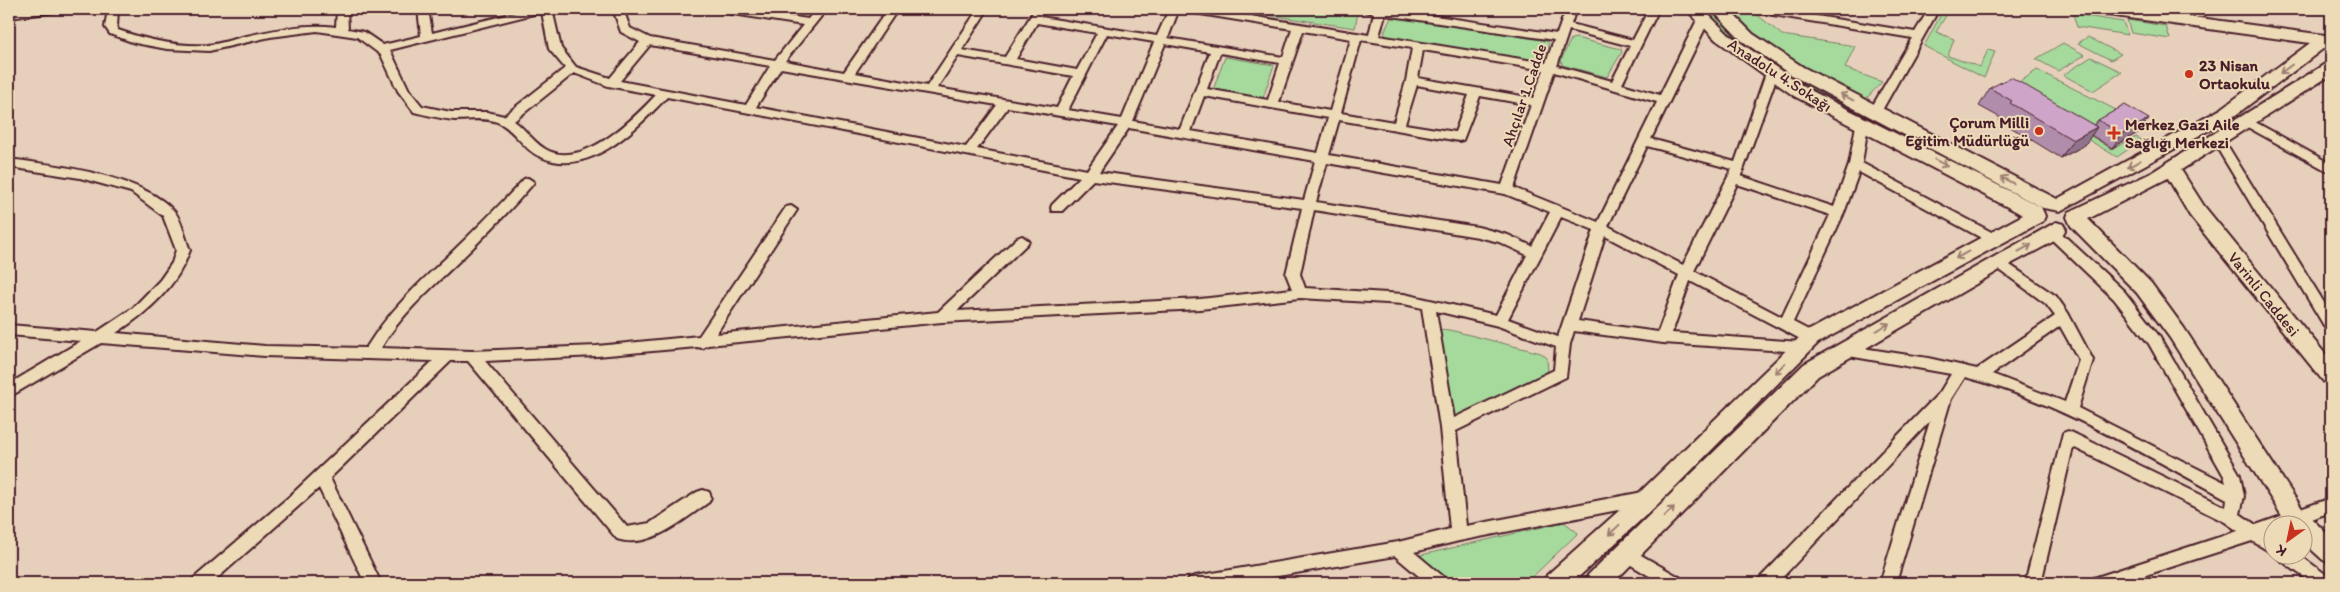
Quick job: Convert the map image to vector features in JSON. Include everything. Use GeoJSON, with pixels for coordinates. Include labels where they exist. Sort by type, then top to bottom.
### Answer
{"type":"FeatureCollection","features":[{"type":"Feature","properties":{"kind":"main road","name":"Anadolu 4.Sokağı"},"geometry":{"type":"LineString","coordinates":[[1719,9],[1747,37],[1797,71],[1875,112],[2045,209]]}},
{"type":"Feature","properties":{"kind":"main road"},"geometry":{"type":"LineString","coordinates":[[2100,9],[2330,38]]}},
{"type":"Feature","properties":{"kind":"main road"},"geometry":{"type":"LineString","coordinates":[[2154,9],[2200,12],[2330,38]]}},
{"type":"Feature","properties":{"kind":"main road","name":"Anadolu 4.Sokağı"},"geometry":{"type":"LineString","coordinates":[[1699,14],[1722,37],[1814,100],[1862,125],[2045,209]]}},
{"type":"Feature","properties":{"kind":"main road"},"geometry":{"type":"LineString","coordinates":[[1556,583],[1648,498],[1806,342],[2045,209],[2228,113],[2330,38]]}},
{"type":"Feature","properties":{"kind":"main road"},"geometry":{"type":"LineString","coordinates":[[1597,583],[1811,370],[1998,262],[2155,178],[2331,68]]}},
{"type":"Feature","properties":{"kind":"main road","name":"Varinli Caddesi"},"geometry":{"type":"LineString","coordinates":[[2171,168],[2197,211],[2331,376]]}},
{"type":"Feature","properties":{"kind":"main road","name":"Varinli Caddesi"},"geometry":{"type":"LineString","coordinates":[[2155,178],[2197,211]]}},
{"type":"Feature","properties":{"kind":"main road"},"geometry":{"type":"LineString","coordinates":[[2045,209],[2044,224],[2066,226]]}},
{"type":"Feature","properties":{"kind":"main road"},"geometry":{"type":"LineString","coordinates":[[2045,209],[2101,250],[2144,288],[2177,333],[2289,514]]}},
{"type":"Feature","properties":{"kind":"main road"},"geometry":{"type":"LineString","coordinates":[[2312,537],[2331,553]]}},
{"type":"Feature","properties":{"kind":"street"},"geometry":{"type":"LineString","coordinates":[[9,15],[56,9]]}},
{"type":"Feature","properties":{"kind":"street"},"geometry":{"type":"LineString","coordinates":[[113,9],[111,27],[114,32],[139,41],[167,46],[209,48],[296,30],[318,28],[360,34],[386,53],[404,91],[418,109],[454,116],[496,117],[506,121],[538,150],[546,155],[561,158],[575,158],[620,135],[665,93]]}},
{"type":"Feature","properties":{"kind":"street"},"geometry":{"type":"LineString","coordinates":[[342,9],[342,30]]}},
{"type":"Feature","properties":{"kind":"street"},"geometry":{"type":"LineString","coordinates":[[423,9],[427,36]]}},
{"type":"Feature","properties":{"kind":"street"},"geometry":{"type":"LineString","coordinates":[[380,49],[543,9]]}},
{"type":"Feature","properties":{"kind":"street"},"geometry":{"type":"LineString","coordinates":[[547,9],[555,49],[572,69],[612,83],[1090,175],[1309,205],[1478,232],[1504,238],[1534,253]]}},
{"type":"Feature","properties":{"kind":"street"},"geometry":{"type":"LineString","coordinates":[[618,9],[626,30],[647,41],[1507,190],[1557,212],[1601,228],[1785,325],[1806,342]]}},
{"type":"Feature","properties":{"kind":"street"},"geometry":{"type":"LineString","coordinates":[[720,9],[811,23]]}},
{"type":"Feature","properties":{"kind":"street"},"geometry":{"type":"LineString","coordinates":[[749,109],[778,63],[822,9]]}},
{"type":"Feature","properties":{"kind":"street"},"geometry":{"type":"LineString","coordinates":[[848,75],[893,9]]}},
{"type":"Feature","properties":{"kind":"street"},"geometry":{"type":"LineString","coordinates":[[930,90],[983,9]]}},
{"type":"Feature","properties":{"kind":"street"},"geometry":{"type":"LineString","coordinates":[[1057,208],[1090,175],[1126,124],[1174,9]]}},
{"type":"Feature","properties":{"kind":"street"},"geometry":{"type":"LineString","coordinates":[[1188,9],[1299,26],[1418,48],[1549,67],[1616,84],[1665,100]]}},
{"type":"Feature","properties":{"kind":"street"},"geometry":{"type":"LineString","coordinates":[[1368,9],[1444,14],[1636,44]]}},
{"type":"Feature","properties":{"kind":"street","name":"Ahçılar 1.Cadde"},"geometry":{"type":"LineString","coordinates":[[1507,190],[1571,9]]}},
{"type":"Feature","properties":{"kind":"street"},"geometry":{"type":"LineString","coordinates":[[1616,84],[1654,9]]}},
{"type":"Feature","properties":{"kind":"street"},"geometry":{"type":"LineString","coordinates":[[1755,9],[1920,36]]}},
{"type":"Feature","properties":{"kind":"street"},"geometry":{"type":"LineString","coordinates":[[1875,112],[1934,9]]}},
{"type":"Feature","properties":{"kind":"street"},"geometry":{"type":"LineString","coordinates":[[1373,39],[1381,10]]}},
{"type":"Feature","properties":{"kind":"street"},"geometry":{"type":"LineString","coordinates":[[1009,61],[1037,14],[1103,31],[1286,61]]}},
{"type":"Feature","properties":{"kind":"street"},"geometry":{"type":"LineString","coordinates":[[1448,428],[1561,373],[1563,344],[1601,228],[1665,100],[1699,14]]}},
{"type":"Feature","properties":{"kind":"street"},"geometry":{"type":"LineString","coordinates":[[1272,105],[1299,26]]}},
{"type":"Feature","properties":{"kind":"street"},"geometry":{"type":"LineString","coordinates":[[1060,113],[1103,31]]}},
{"type":"Feature","properties":{"kind":"street"},"geometry":{"type":"LineString","coordinates":[[1300,293],[1293,274],[1309,205],[1357,36]]}},
{"type":"Feature","properties":{"kind":"street"},"geometry":{"type":"LineString","coordinates":[[612,83],[647,41]]}},
{"type":"Feature","properties":{"kind":"street"},"geometry":{"type":"LineString","coordinates":[[1399,126],[1412,82],[1418,48]]}},
{"type":"Feature","properties":{"kind":"street"},"geometry":{"type":"LineString","coordinates":[[1184,134],[1216,50]]}},
{"type":"Feature","properties":{"kind":"street"},"geometry":{"type":"LineString","coordinates":[[955,52],[1080,74]]}},
{"type":"Feature","properties":{"kind":"street"},"geometry":{"type":"LineString","coordinates":[[506,121],[572,69]]}},
{"type":"Feature","properties":{"kind":"street"},"geometry":{"type":"LineString","coordinates":[[1663,338],[1686,273],[1736,172],[1772,73]]}},
{"type":"Feature","properties":{"kind":"street"},"geometry":{"type":"LineString","coordinates":[[1412,82],[1538,103]]}},
{"type":"Feature","properties":{"kind":"street"},"geometry":{"type":"LineString","coordinates":[[1201,92],[1459,137],[1475,93]]}},
{"type":"Feature","properties":{"kind":"street"},"geometry":{"type":"LineString","coordinates":[[969,152],[1005,103]]}},
{"type":"Feature","properties":{"kind":"street"},"geometry":{"type":"LineString","coordinates":[[2246,120],[2331,169]]}},
{"type":"Feature","properties":{"kind":"street"},"geometry":{"type":"LineString","coordinates":[[1785,325],[1838,213],[1855,165],[1862,125]]}},
{"type":"Feature","properties":{"kind":"street"},"geometry":{"type":"LineString","coordinates":[[1645,141],[1736,172],[1838,213]]}},
{"type":"Feature","properties":{"kind":"street"},"geometry":{"type":"LineString","coordinates":[[2225,151],[2331,325]]}},
{"type":"Feature","properties":{"kind":"street"},"geometry":{"type":"LineString","coordinates":[[9,163],[80,174],[136,189],[169,214],[183,250],[178,264],[165,283],[138,312],[9,391]]}},
{"type":"Feature","properties":{"kind":"street"},"geometry":{"type":"LineString","coordinates":[[1855,165],[1992,238]]}},
{"type":"Feature","properties":{"kind":"street"},"geometry":{"type":"LineString","coordinates":[[370,354],[386,327],[403,308],[498,215],[528,182]]}},
{"type":"Feature","properties":{"kind":"street"},"geometry":{"type":"LineString","coordinates":[[702,342],[791,210]]}},
{"type":"Feature","properties":{"kind":"street"},"geometry":{"type":"LineString","coordinates":[[1500,321],[1557,212]]}},
{"type":"Feature","properties":{"kind":"street"},"geometry":{"type":"LineString","coordinates":[[2066,226],[2154,340],[2232,475],[2236,496],[2231,517]]}},
{"type":"Feature","properties":{"kind":"street"},"geometry":{"type":"LineString","coordinates":[[942,317],[1022,241]]}},
{"type":"Feature","properties":{"kind":"street"},"geometry":{"type":"LineString","coordinates":[[1998,262],[2051,300],[2063,317],[2086,360],[2070,411]]}},
{"type":"Feature","properties":{"kind":"street"},"geometry":{"type":"LineString","coordinates":[[9,330],[265,351],[472,356],[597,351],[942,317],[1200,304],[1300,293],[1404,299],[1500,321],[1563,344]]}},
{"type":"Feature","properties":{"kind":"street"},"geometry":{"type":"LineString","coordinates":[[1428,305],[1448,428],[1459,534]]}},
{"type":"Feature","properties":{"kind":"street"},"geometry":{"type":"LineString","coordinates":[[1978,376],[2063,317]]}},
{"type":"Feature","properties":{"kind":"street"},"geometry":{"type":"LineString","coordinates":[[1569,325],[1663,338],[1806,342]]}},
{"type":"Feature","properties":{"kind":"street"},"geometry":{"type":"LineString","coordinates":[[1843,350],[1961,371],[1978,376],[2070,411],[2236,496]]}},
{"type":"Feature","properties":{"kind":"street"},"geometry":{"type":"LineString","coordinates":[[200,583],[246,546],[322,478],[447,356]]}},
{"type":"Feature","properties":{"kind":"street"},"geometry":{"type":"LineString","coordinates":[[472,356],[623,534],[635,536],[655,529],[703,497]]}},
{"type":"Feature","properties":{"kind":"street"},"geometry":{"type":"LineString","coordinates":[[1766,583],[1945,396],[1961,371]]}},
{"type":"Feature","properties":{"kind":"street"},"geometry":{"type":"LineString","coordinates":[[1888,583],[1945,396]]}},
{"type":"Feature","properties":{"kind":"street"},"geometry":{"type":"LineString","coordinates":[[2033,583],[2068,437],[2231,517],[2262,538]]}},
{"type":"Feature","properties":{"kind":"street"},"geometry":{"type":"LineString","coordinates":[[322,478],[373,583]]}},
{"type":"Feature","properties":{"kind":"street"},"geometry":{"type":"LineString","coordinates":[[1195,583],[1398,549],[1459,534],[1648,498]]}},
{"type":"Feature","properties":{"kind":"street"},"geometry":{"type":"LineString","coordinates":[[2312,514],[2331,505]]}},
{"type":"Feature","properties":{"kind":"street"},"geometry":{"type":"LineString","coordinates":[[2100,583],[2262,531]]}},
{"type":"Feature","properties":{"kind":"street"},"geometry":{"type":"LineString","coordinates":[[1398,549],[1439,583]]}},
{"type":"Feature","properties":{"kind":"street"},"geometry":{"type":"LineString","coordinates":[[1627,554],[1675,583]]}},
{"type":"Feature","properties":{"kind":"street"},"geometry":{"type":"LineString","coordinates":[[2299,564],[2325,583]]}},
{"type":"Feature","properties":{"kind":"green space"},"geometry":{"type":"Polygon","coordinates":[[[1227,9],[1338,9],[1358,12],[1355,28],[1227,9]]]}},
{"type":"Feature","properties":{"kind":"green space"},"geometry":{"type":"Polygon","coordinates":[[[1698,9],[1714,9],[1738,32],[2023,196],[2020,200],[1834,107],[1712,25],[1698,9]]]}},
{"type":"Feature","properties":{"kind":"green space"},"geometry":{"type":"Polygon","coordinates":[[[1725,9],[1755,13],[1782,35],[1855,46],[1845,68],[1882,82],[1864,101],[1827,82],[1774,49],[1725,9]]]}},
{"type":"Feature","properties":{"kind":"green space"},"geometry":{"type":"Polygon","coordinates":[[[1944,9],[1950,9],[1936,32],[1954,39],[1948,56],[1980,67],[1988,50],[1995,52],[1984,78],[1924,46],[1944,9]]]}},
{"type":"Feature","properties":{"kind":"green space"},"geometry":{"type":"Polygon","coordinates":[[[2073,14],[2123,22],[2128,35],[2077,27],[2073,14]]]}},
{"type":"Feature","properties":{"kind":"green space"},"geometry":{"type":"Polygon","coordinates":[[[1392,16],[1547,41],[1549,44],[1544,60],[1536,61],[1386,36],[1384,32],[1392,16]]]}},
{"type":"Feature","properties":{"kind":"green space"},"geometry":{"type":"Polygon","coordinates":[[[2127,20],[2166,26],[2170,39],[2131,33],[2127,20]]]}},
{"type":"Feature","properties":{"kind":"green space"},"geometry":{"type":"Polygon","coordinates":[[[2088,37],[2121,54],[2111,60],[2078,43],[2088,37]]]}},
{"type":"Feature","properties":{"kind":"green space"},"geometry":{"type":"Polygon","coordinates":[[[1576,38],[1621,49],[1622,52],[1607,77],[1562,65],[1561,60],[1571,39],[1576,38]]]}},
{"type":"Feature","properties":{"kind":"green space"},"geometry":{"type":"Polygon","coordinates":[[[2063,43],[2085,55],[2058,71],[2036,59],[2063,43]]]}},
{"type":"Feature","properties":{"kind":"green space"},"geometry":{"type":"Polygon","coordinates":[[[1225,57],[1274,65],[1263,98],[1213,90],[1225,57]]]}},
{"type":"Feature","properties":{"kind":"green space"},"geometry":{"type":"Polygon","coordinates":[[[2091,57],[2122,72],[2093,91],[2063,75],[2091,57]]]}},
{"type":"Feature","properties":{"kind":"green space"},"geometry":{"type":"Polygon","coordinates":[[[2037,70],[2128,116],[2089,135],[2112,149],[2136,137],[2142,140],[2117,157],[2007,91],[2037,70]]]}},
{"type":"Feature","properties":{"kind":"green space"},"geometry":{"type":"Polygon","coordinates":[[[1437,329],[1450,330],[1541,353],[1547,358],[1548,372],[1459,416],[1453,417],[1437,329]]]}},
{"type":"Feature","properties":{"kind":"green space"},"geometry":{"type":"Polygon","coordinates":[[[1564,522],[1578,533],[1526,583],[1448,583],[1417,556],[1564,522]]]}},
{"type":"Feature","properties":{"kind":"building"},"geometry":{"type":"Polygon","coordinates":[[[2011,77],[2097,127],[2073,140],[2010,103],[2012,101],[1990,88],[2011,77]]]}},
{"type":"Feature","properties":{"kind":"building"},"geometry":{"type":"Polygon","coordinates":[[[2125,105],[2149,119],[2122,134],[2098,120],[2125,105]]]}},
{"type":"Feature","properties":{"kind":"place","name":"23 Nisan Ortaokulu"},"geometry":{"type":"Point","coordinates":[2189,74]}},
{"type":"Feature","properties":{"kind":"place","name":"Çorum Milli Eğitim Müdürlüğü"},"geometry":{"type":"Point","coordinates":[2039,131]}},
{"type":"Feature","properties":{"kind":"place","name":"Merkez Gazi Aile Sağlığı Merkezi"},"geometry":{"type":"Point","coordinates":[2114,133]}}]}
